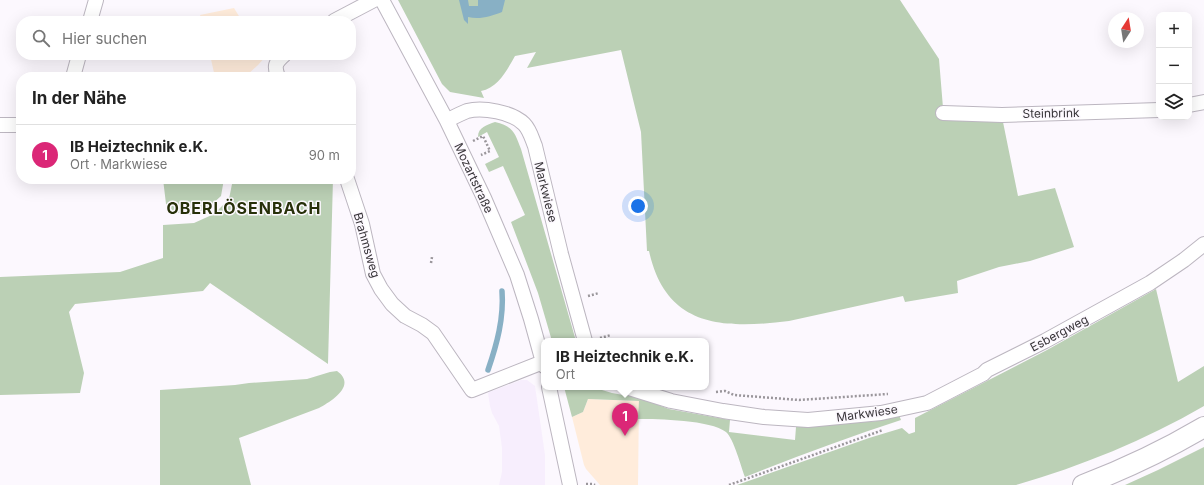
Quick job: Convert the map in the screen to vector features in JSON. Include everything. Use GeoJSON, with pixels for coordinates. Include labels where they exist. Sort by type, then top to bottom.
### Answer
{"type":"FeatureCollection","features":[{"type":"Feature","properties":{"kind":"main road"},"geometry":{"type":"LineString","coordinates":[[1083,485],[1113,474],[1159,452],[1204,427]]}},
{"type":"Feature","properties":{"kind":"street"},"geometry":{"type":"LineString","coordinates":[[91,16],[96,0]]}},
{"type":"Feature","properties":{"kind":"street"},"geometry":{"type":"LineString","coordinates":[[344,16],[374,0]]}},
{"type":"Feature","properties":{"kind":"street","name":"Mozartstraße"},"geometry":{"type":"LineString","coordinates":[[382,0],[447,121],[484,198],[517,275],[531,318],[541,356]]}},
{"type":"Feature","properties":{"kind":"street"},"geometry":{"type":"LineString","coordinates":[[74,72],[78,60]]}},
{"type":"Feature","properties":{"kind":"street"},"geometry":{"type":"LineString","coordinates":[[276,72],[275,69],[278,60]]}},
{"type":"Feature","properties":{"kind":"street"},"geometry":{"type":"LineString","coordinates":[[1192,105],[1204,102]]}},
{"type":"Feature","properties":{"kind":"street","name":"Steinbrink"},"geometry":{"type":"LineString","coordinates":[[943,113],[1002,115],[1156,110]]}},
{"type":"Feature","properties":{"kind":"street","name":"Markwiese"},"geometry":{"type":"LineString","coordinates":[[447,121],[468,111],[501,112],[524,124],[529,131],[535,146],[561,254],[584,338]]}},
{"type":"Feature","properties":{"kind":"street"},"geometry":{"type":"LineString","coordinates":[[0,125],[16,125]]}},
{"type":"Feature","properties":{"kind":"street","name":"Brahmsweg"},"geometry":{"type":"LineString","coordinates":[[349,184],[362,224],[373,274],[381,289],[392,304],[405,316],[433,333],[472,390],[541,365]]}},
{"type":"Feature","properties":{"kind":"street","name":"Esbergweg"},"geometry":{"type":"LineString","coordinates":[[907,407],[927,403],[948,393],[984,374],[987,370],[1045,341],[1165,274],[1204,244]]}},
{"type":"Feature","properties":{"kind":"street"},"geometry":{"type":"LineString","coordinates":[[550,390],[570,485]]}},
{"type":"Feature","properties":{"kind":"street","name":"Markwiese"},"geometry":{"type":"LineString","coordinates":[[636,390],[671,401],[723,411],[764,417],[808,420],[881,413],[907,407]]}},
{"type":"Feature","properties":{"kind":"path"},"geometry":{"type":"LineString","coordinates":[[432,257],[432,263]]}},
{"type":"Feature","properties":{"kind":"path","name":"Markwiese"},"geometry":{"type":"LineString","coordinates":[[710,391],[725,391],[734,395],[799,400],[900,393],[900,396],[907,407]]}},
{"type":"Feature","properties":{"kind":"path"},"geometry":{"type":"LineString","coordinates":[[729,485],[884,430]]}},
{"type":"Feature","properties":{"kind":"shaded area"},"geometry":{"type":"Polygon","coordinates":[[[234,8],[239,16],[200,16],[234,8]]]}},
{"type":"Feature","properties":{"kind":"shaded area"},"geometry":{"type":"Polygon","coordinates":[[[211,60],[262,60],[250,72],[214,72],[211,60]]]}},
{"type":"Feature","properties":{"kind":"shaded area"},"geometry":{"type":"Polygon","coordinates":[[[521,380],[527,380],[535,386],[545,455],[545,485],[499,485],[502,472],[502,448],[499,426],[492,413],[488,393],[521,380]]]}},
{"type":"Feature","properties":{"kind":"shaded area"},"geometry":{"type":"Polygon","coordinates":[[[588,399],[639,401],[638,485],[600,485],[586,469],[572,417],[583,412],[588,399]]]}},
{"type":"Feature","properties":{"kind":"green space"},"geometry":{"type":"Polygon","coordinates":[[[398,0],[900,0],[939,59],[944,120],[1003,122],[1018,196],[1055,188],[1074,247],[1030,261],[999,267],[957,281],[958,293],[905,302],[903,296],[789,321],[742,324],[720,323],[701,318],[683,309],[669,296],[657,276],[649,251],[647,251],[641,132],[621,50],[527,68],[536,52],[515,56],[501,78],[492,86],[481,91],[484,98],[450,92],[442,84],[398,0]]]}},
{"type":"Feature","properties":{"kind":"green space"},"geometry":{"type":"Polygon","coordinates":[[[495,122],[501,124],[510,128],[515,134],[521,149],[575,338],[551,338],[538,293],[511,222],[525,215],[503,166],[489,172],[485,164],[499,157],[487,132],[478,137],[481,129],[495,122]]]}},
{"type":"Feature","properties":{"kind":"green space"},"geometry":{"type":"Polygon","coordinates":[[[164,184],[223,184],[221,196],[208,208],[192,215],[174,212],[166,204],[164,184]]]}},
{"type":"Feature","properties":{"kind":"green space"},"geometry":{"type":"Polygon","coordinates":[[[232,184],[333,184],[328,364],[210,283],[203,291],[75,304],[69,312],[84,373],[80,393],[0,395],[0,277],[120,272],[163,258],[163,225],[194,223],[214,214],[229,199],[232,184]]]}},
{"type":"Feature","properties":{"kind":"green space"},"geometry":{"type":"Polygon","coordinates":[[[1156,289],[1178,382],[1204,366],[1204,406],[1136,441],[1089,461],[1016,485],[737,485],[869,438],[902,428],[909,434],[915,432],[915,418],[1047,350],[1156,289]]]}},
{"type":"Feature","properties":{"kind":"green space"},"geometry":{"type":"Polygon","coordinates":[[[337,371],[343,376],[344,387],[336,397],[319,408],[239,438],[251,485],[160,485],[160,390],[307,379],[337,371]]]}},
{"type":"Feature","properties":{"kind":"green space"},"geometry":{"type":"Polygon","coordinates":[[[565,390],[602,390],[640,398],[669,409],[730,420],[729,432],[795,440],[796,427],[877,421],[899,415],[901,420],[842,440],[745,477],[732,441],[726,432],[719,428],[684,421],[638,419],[639,401],[588,399],[583,412],[572,417],[565,390]]]}},
{"type":"Feature","properties":{"kind":"green space"},"geometry":{"type":"Polygon","coordinates":[[[1204,447],[1204,485],[1125,485],[1158,470],[1204,447]]]}},
{"type":"Feature","properties":{"kind":"water"},"geometry":{"type":"Polygon","coordinates":[[[459,0],[468,0],[469,6],[478,6],[478,0],[505,0],[502,12],[481,18],[468,17],[468,24],[464,20],[459,0]]]}},
{"type":"Feature","properties":{"kind":"waterway"},"geometry":{"type":"LineString","coordinates":[[488,370],[499,331],[502,311],[502,291]]}},
{"type":"Feature","properties":{"kind":"place","name":"IB Heiztechnik e.K."},"geometry":{"type":"Point","coordinates":[625,436]}},
{"type":"Feature","properties":{"kind":"district","name":"OBERLÖSENBACH"},"geometry":{"type":"Point","coordinates":[244,208]}}]}
